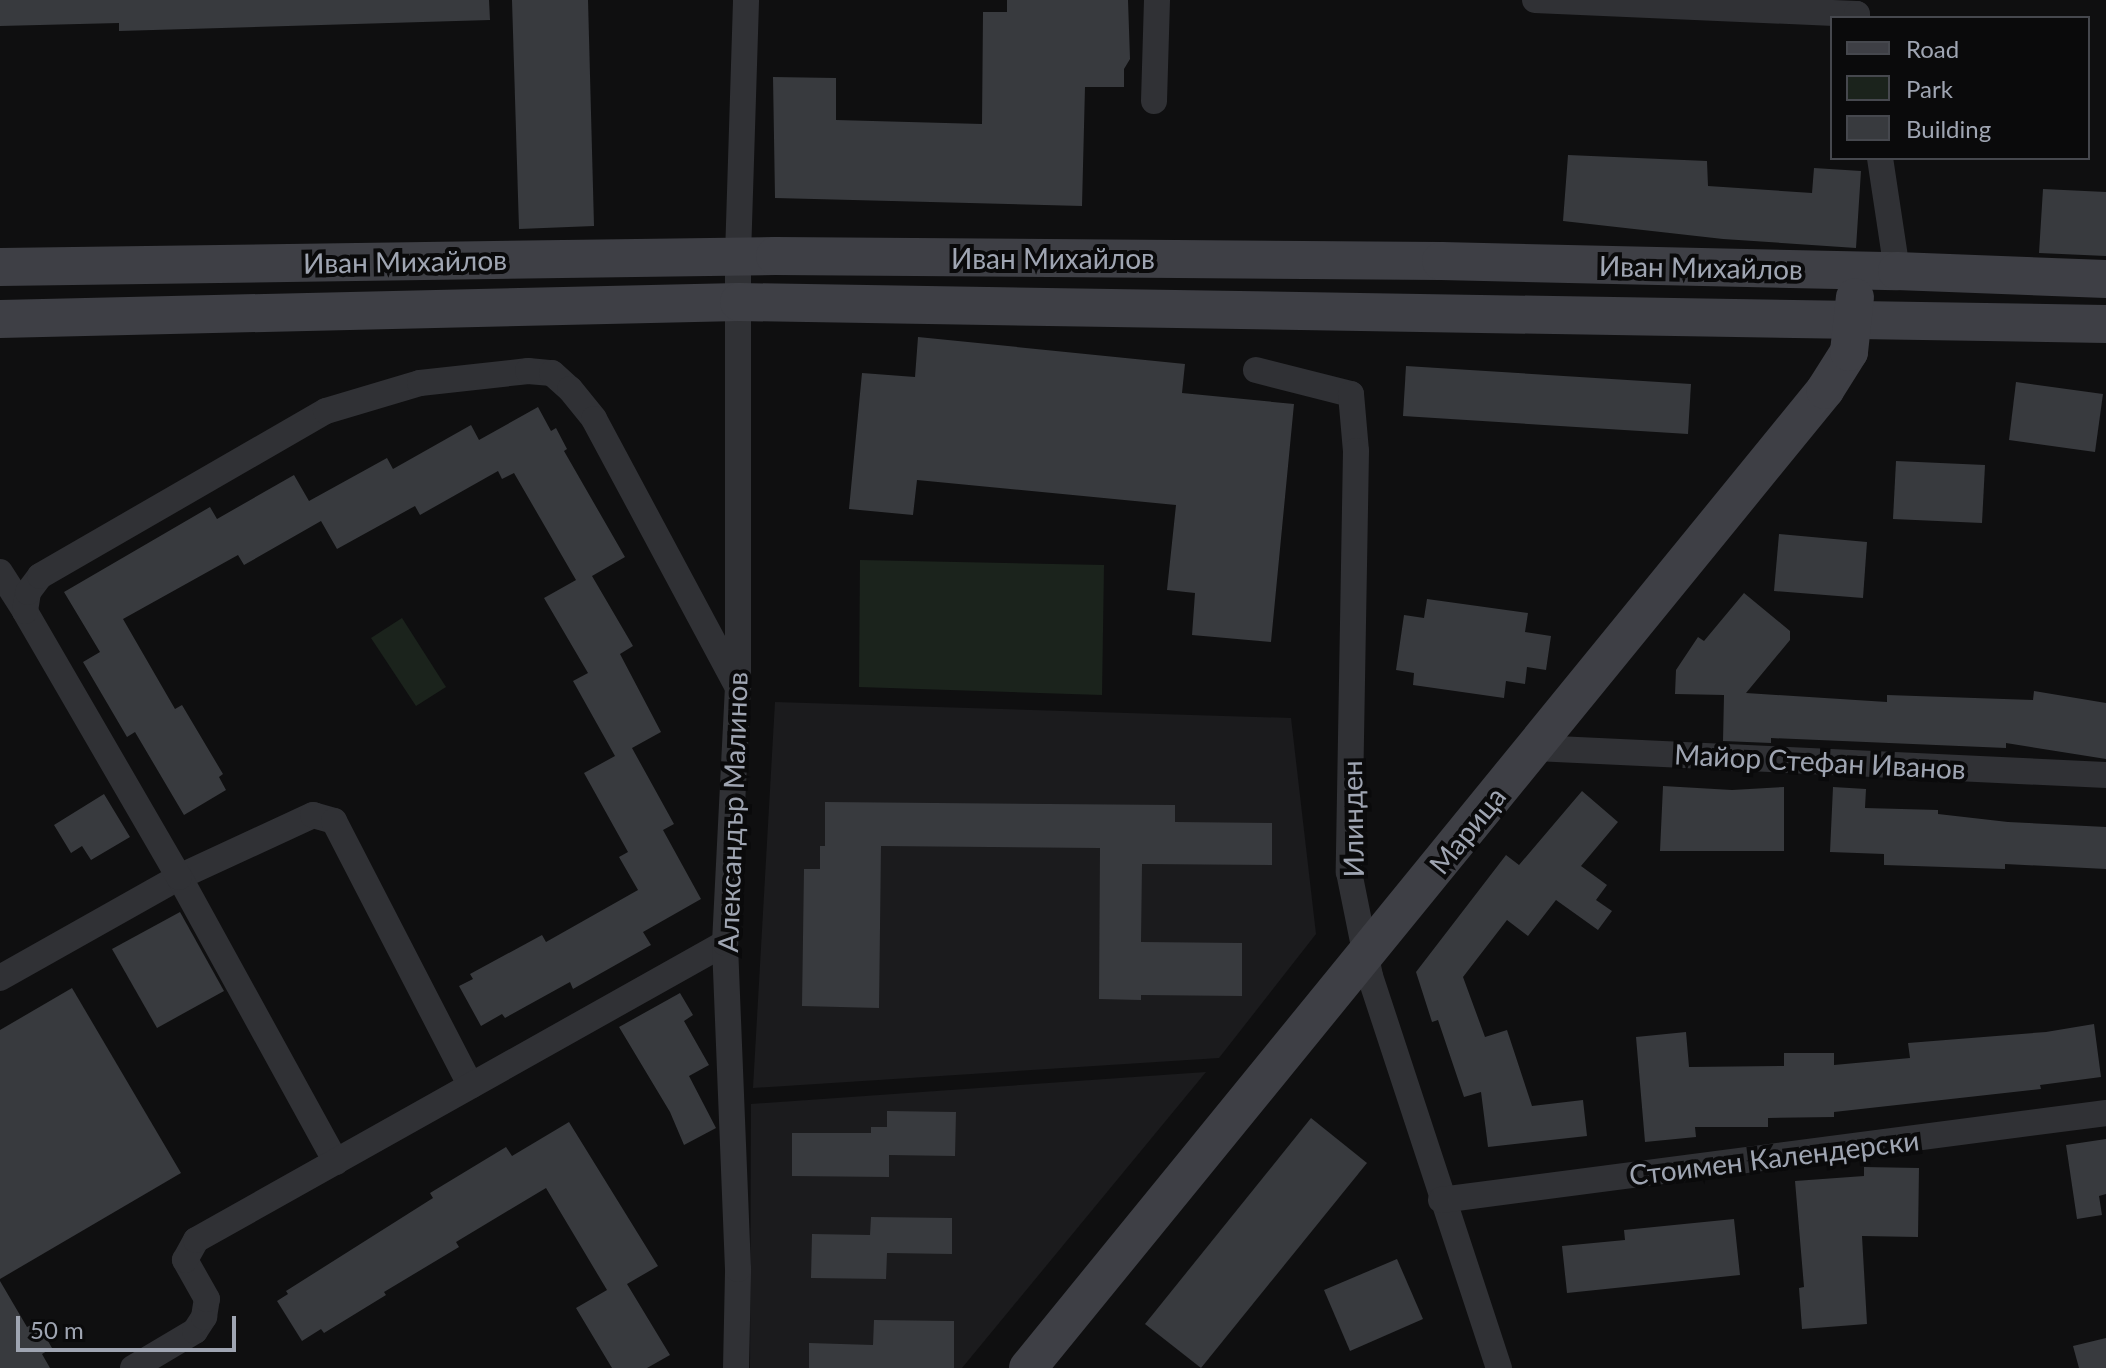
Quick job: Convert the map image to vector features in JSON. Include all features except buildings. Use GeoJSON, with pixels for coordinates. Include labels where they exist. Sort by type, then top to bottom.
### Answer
{"type":"FeatureCollection","features":[{"type":"Feature","properties":{"kind":"street","name":"Александър Малинов"},"geometry":{"type":"LineString","coordinates":[[736,1368],[738,1269],[725,943],[738,688],[738,256],[746,0]]}},
{"type":"Feature","properties":{"kind":"street"},"geometry":{"type":"LineString","coordinates":[[1154,101],[1157,0]]}},
{"type":"Feature","properties":{"kind":"street"},"geometry":{"type":"LineString","coordinates":[[1535,0],[1857,16]]}},
{"type":"Feature","properties":{"kind":"street"},"geometry":{"type":"LineString","coordinates":[[1880,160],[1897,271]]}},
{"type":"Feature","properties":{"kind":"street","name":"Иван Михайлов"},"geometry":{"type":"LineString","coordinates":[[0,267],[738,256],[1425,261],[1897,271],[2106,279]]}},
{"type":"Feature","properties":{"kind":"street","name":"Марица"},"geometry":{"type":"LineString","coordinates":[[1028,1368],[1825,390],[1849,352],[1854,320],[1855,270]]}},
{"type":"Feature","properties":{"kind":"street","name":"Иван Михайлов"},"geometry":{"type":"LineString","coordinates":[[0,319],[739,302],[2106,324]]}},
{"type":"Feature","properties":{"kind":"street","name":"Илинден"},"geometry":{"type":"LineString","coordinates":[[1256,370],[1351,394],[1356,451],[1349,872],[1366,954],[1441,1200],[1499,1368]]}},
{"type":"Feature","properties":{"kind":"street"},"geometry":{"type":"LineString","coordinates":[[25,611],[28,592],[40,576],[326,411],[420,383],[528,371],[552,373],[570,389],[594,419],[738,688]]}},
{"type":"Feature","properties":{"kind":"street"},"geometry":{"type":"LineString","coordinates":[[0,572],[179,877],[336,1162]]}},
{"type":"Feature","properties":{"kind":"street","name":"Майор Стефан Иванов"},"geometry":{"type":"LineString","coordinates":[[1535,748],[2106,775]]}},
{"type":"Feature","properties":{"kind":"street"},"geometry":{"type":"LineString","coordinates":[[0,978],[179,877],[313,815],[334,821],[471,1086]]}},
{"type":"Feature","properties":{"kind":"street"},"geometry":{"type":"LineString","coordinates":[[133,1368],[195,1331],[204,1317],[207,1299],[185,1260],[188,1249],[196,1240],[725,943]]}},
{"type":"Feature","properties":{"kind":"street","name":"Стоимен Календерски"},"geometry":{"type":"LineString","coordinates":[[1441,1200],[2106,1113]]}},
{"type":"Feature","properties":{"kind":"shaded area"},"geometry":{"type":"Polygon","coordinates":[[[775,702],[1291,718],[1316,934],[1219,1058],[753,1088],[775,702]]]}},
{"type":"Feature","properties":{"kind":"shaded area"},"geometry":{"type":"Polygon","coordinates":[[[1206,1072],[962,1368],[750,1368],[751,1104],[1206,1072]]]}},
{"type":"Feature","properties":{"kind":"green space"},"geometry":{"type":"Polygon","coordinates":[[[860,560],[1104,565],[1102,695],[859,687],[860,560]]]}},
{"type":"Feature","properties":{"kind":"green space"},"geometry":{"type":"Polygon","coordinates":[[[402,618],[446,687],[416,706],[371,638],[402,618]]]}}]}
